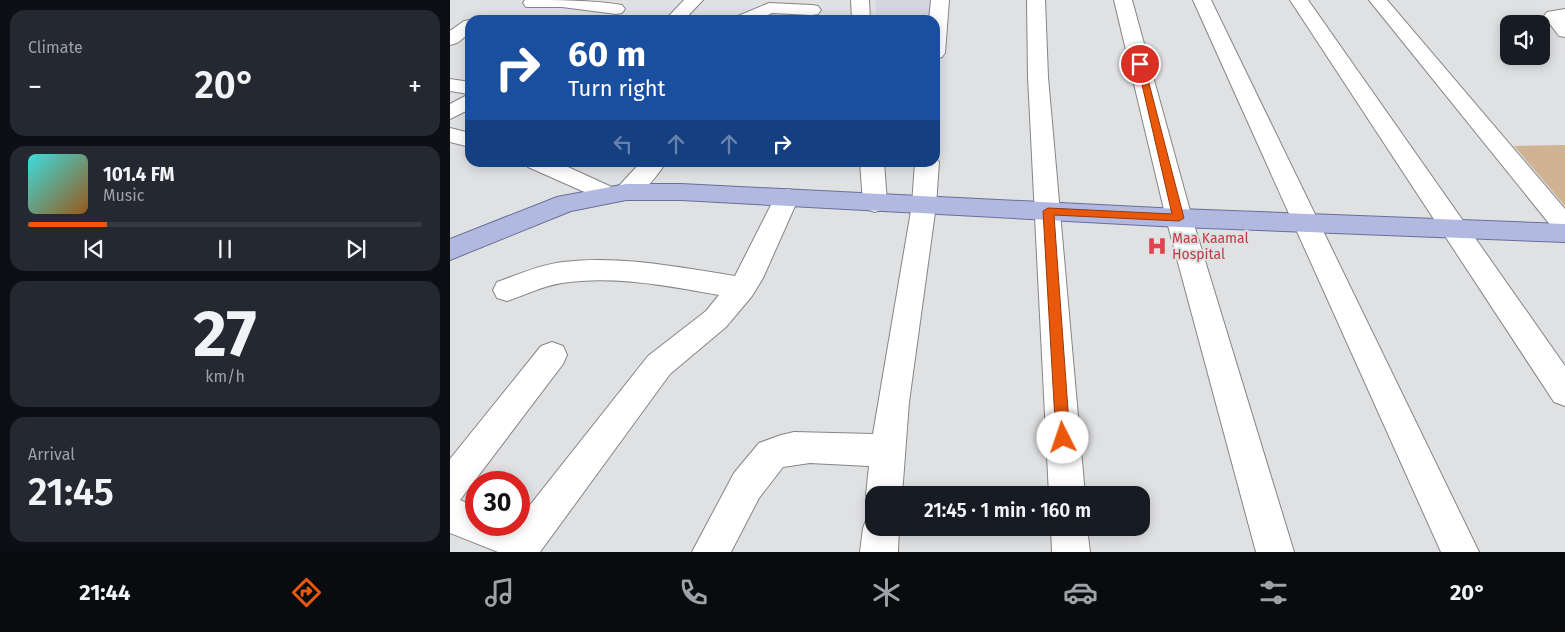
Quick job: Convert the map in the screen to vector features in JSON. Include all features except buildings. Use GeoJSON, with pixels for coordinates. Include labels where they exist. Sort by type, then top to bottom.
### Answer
{"type":"FeatureCollection","features":[{"type":"Feature","properties":{"kind":"main road"},"geometry":{"type":"LineString","coordinates":[[450,250],[566,203],[617,193],[787,197],[1179,218],[1306,221],[1565,233]]}},
{"type":"Feature","properties":{"kind":"street"},"geometry":{"type":"LineString","coordinates":[[607,15],[631,0]]}},
{"type":"Feature","properties":{"kind":"street"},"geometry":{"type":"LineString","coordinates":[[679,15],[694,0]]}},
{"type":"Feature","properties":{"kind":"street"},"geometry":{"type":"LineString","coordinates":[[860,0],[861,15]]}},
{"type":"Feature","properties":{"kind":"street"},"geometry":{"type":"LineString","coordinates":[[939,15],[940,0]]}},
{"type":"Feature","properties":{"kind":"street"},"geometry":{"type":"LineString","coordinates":[[1036,0],[1038,77],[1066,486]]}},
{"type":"Feature","properties":{"kind":"street"},"geometry":{"type":"LineString","coordinates":[[1123,0],[1179,218],[1276,552]]}},
{"type":"Feature","properties":{"kind":"street"},"geometry":{"type":"LineString","coordinates":[[1202,0],[1460,552]]}},
{"type":"Feature","properties":{"kind":"street"},"geometry":{"type":"LineString","coordinates":[[1299,0],[1565,392]]}},
{"type":"Feature","properties":{"kind":"street"},"geometry":{"type":"LineString","coordinates":[[1378,0],[1565,226]]}},
{"type":"Feature","properties":{"kind":"street"},"geometry":{"type":"LineString","coordinates":[[532,3],[562,2],[616,9]]}},
{"type":"Feature","properties":{"kind":"street"},"geometry":{"type":"LineString","coordinates":[[754,15],[769,8],[811,10]]}},
{"type":"Feature","properties":{"kind":"street"},"geometry":{"type":"LineString","coordinates":[[1565,14],[1553,16],[1565,32]]}},
{"type":"Feature","properties":{"kind":"street"},"geometry":{"type":"LineString","coordinates":[[450,85],[465,87]]}},
{"type":"Feature","properties":{"kind":"street"},"geometry":{"type":"LineString","coordinates":[[450,112],[465,103]]}},
{"type":"Feature","properties":{"kind":"street"},"geometry":{"type":"LineString","coordinates":[[450,134],[465,138]]}},
{"type":"Feature","properties":{"kind":"street"},"geometry":{"type":"LineString","coordinates":[[552,167],[617,193],[649,167]]}},
{"type":"Feature","properties":{"kind":"street"},"geometry":{"type":"LineString","coordinates":[[872,167],[875,202]]}},
{"type":"Feature","properties":{"kind":"street"},"geometry":{"type":"LineString","coordinates":[[885,486],[893,402],[924,205],[927,167]]}},
{"type":"Feature","properties":{"kind":"street"},"geometry":{"type":"LineString","coordinates":[[499,536],[521,547],[660,365],[716,319],[749,278],[787,197]]}},
{"type":"Feature","properties":{"kind":"street"},"geometry":{"type":"LineString","coordinates":[[507,290],[539,277],[574,271],[618,271],[742,288]]}},
{"type":"Feature","properties":{"kind":"street"},"geometry":{"type":"LineString","coordinates":[[450,487],[552,355]]}},
{"type":"Feature","properties":{"kind":"street"},"geometry":{"type":"LineString","coordinates":[[711,552],[755,472],[771,455],[791,448],[888,451]]}},
{"type":"Feature","properties":{"kind":"street"},"geometry":{"type":"LineString","coordinates":[[450,515],[465,521]]}},
{"type":"Feature","properties":{"kind":"street"},"geometry":{"type":"LineString","coordinates":[[879,552],[880,536]]}},
{"type":"Feature","properties":{"kind":"street"},"geometry":{"type":"LineString","coordinates":[[1070,536],[1071,552]]}},
{"type":"Feature","properties":{"kind":"shaded area"},"geometry":{"type":"Polygon","coordinates":[[[875,0],[935,0],[934,15],[876,15],[875,0]]]}},
{"type":"Feature","properties":{"kind":"place","name":"Maa Kaamal Hospital"},"geometry":{"type":"Point","coordinates":[1157,246]}},
{"type":"Feature","properties":{"kind":"route"},"geometry":{"type":"LineString","coordinates":[[1063,438],[1048,211],[1179,218],[1140,64]]}}]}
